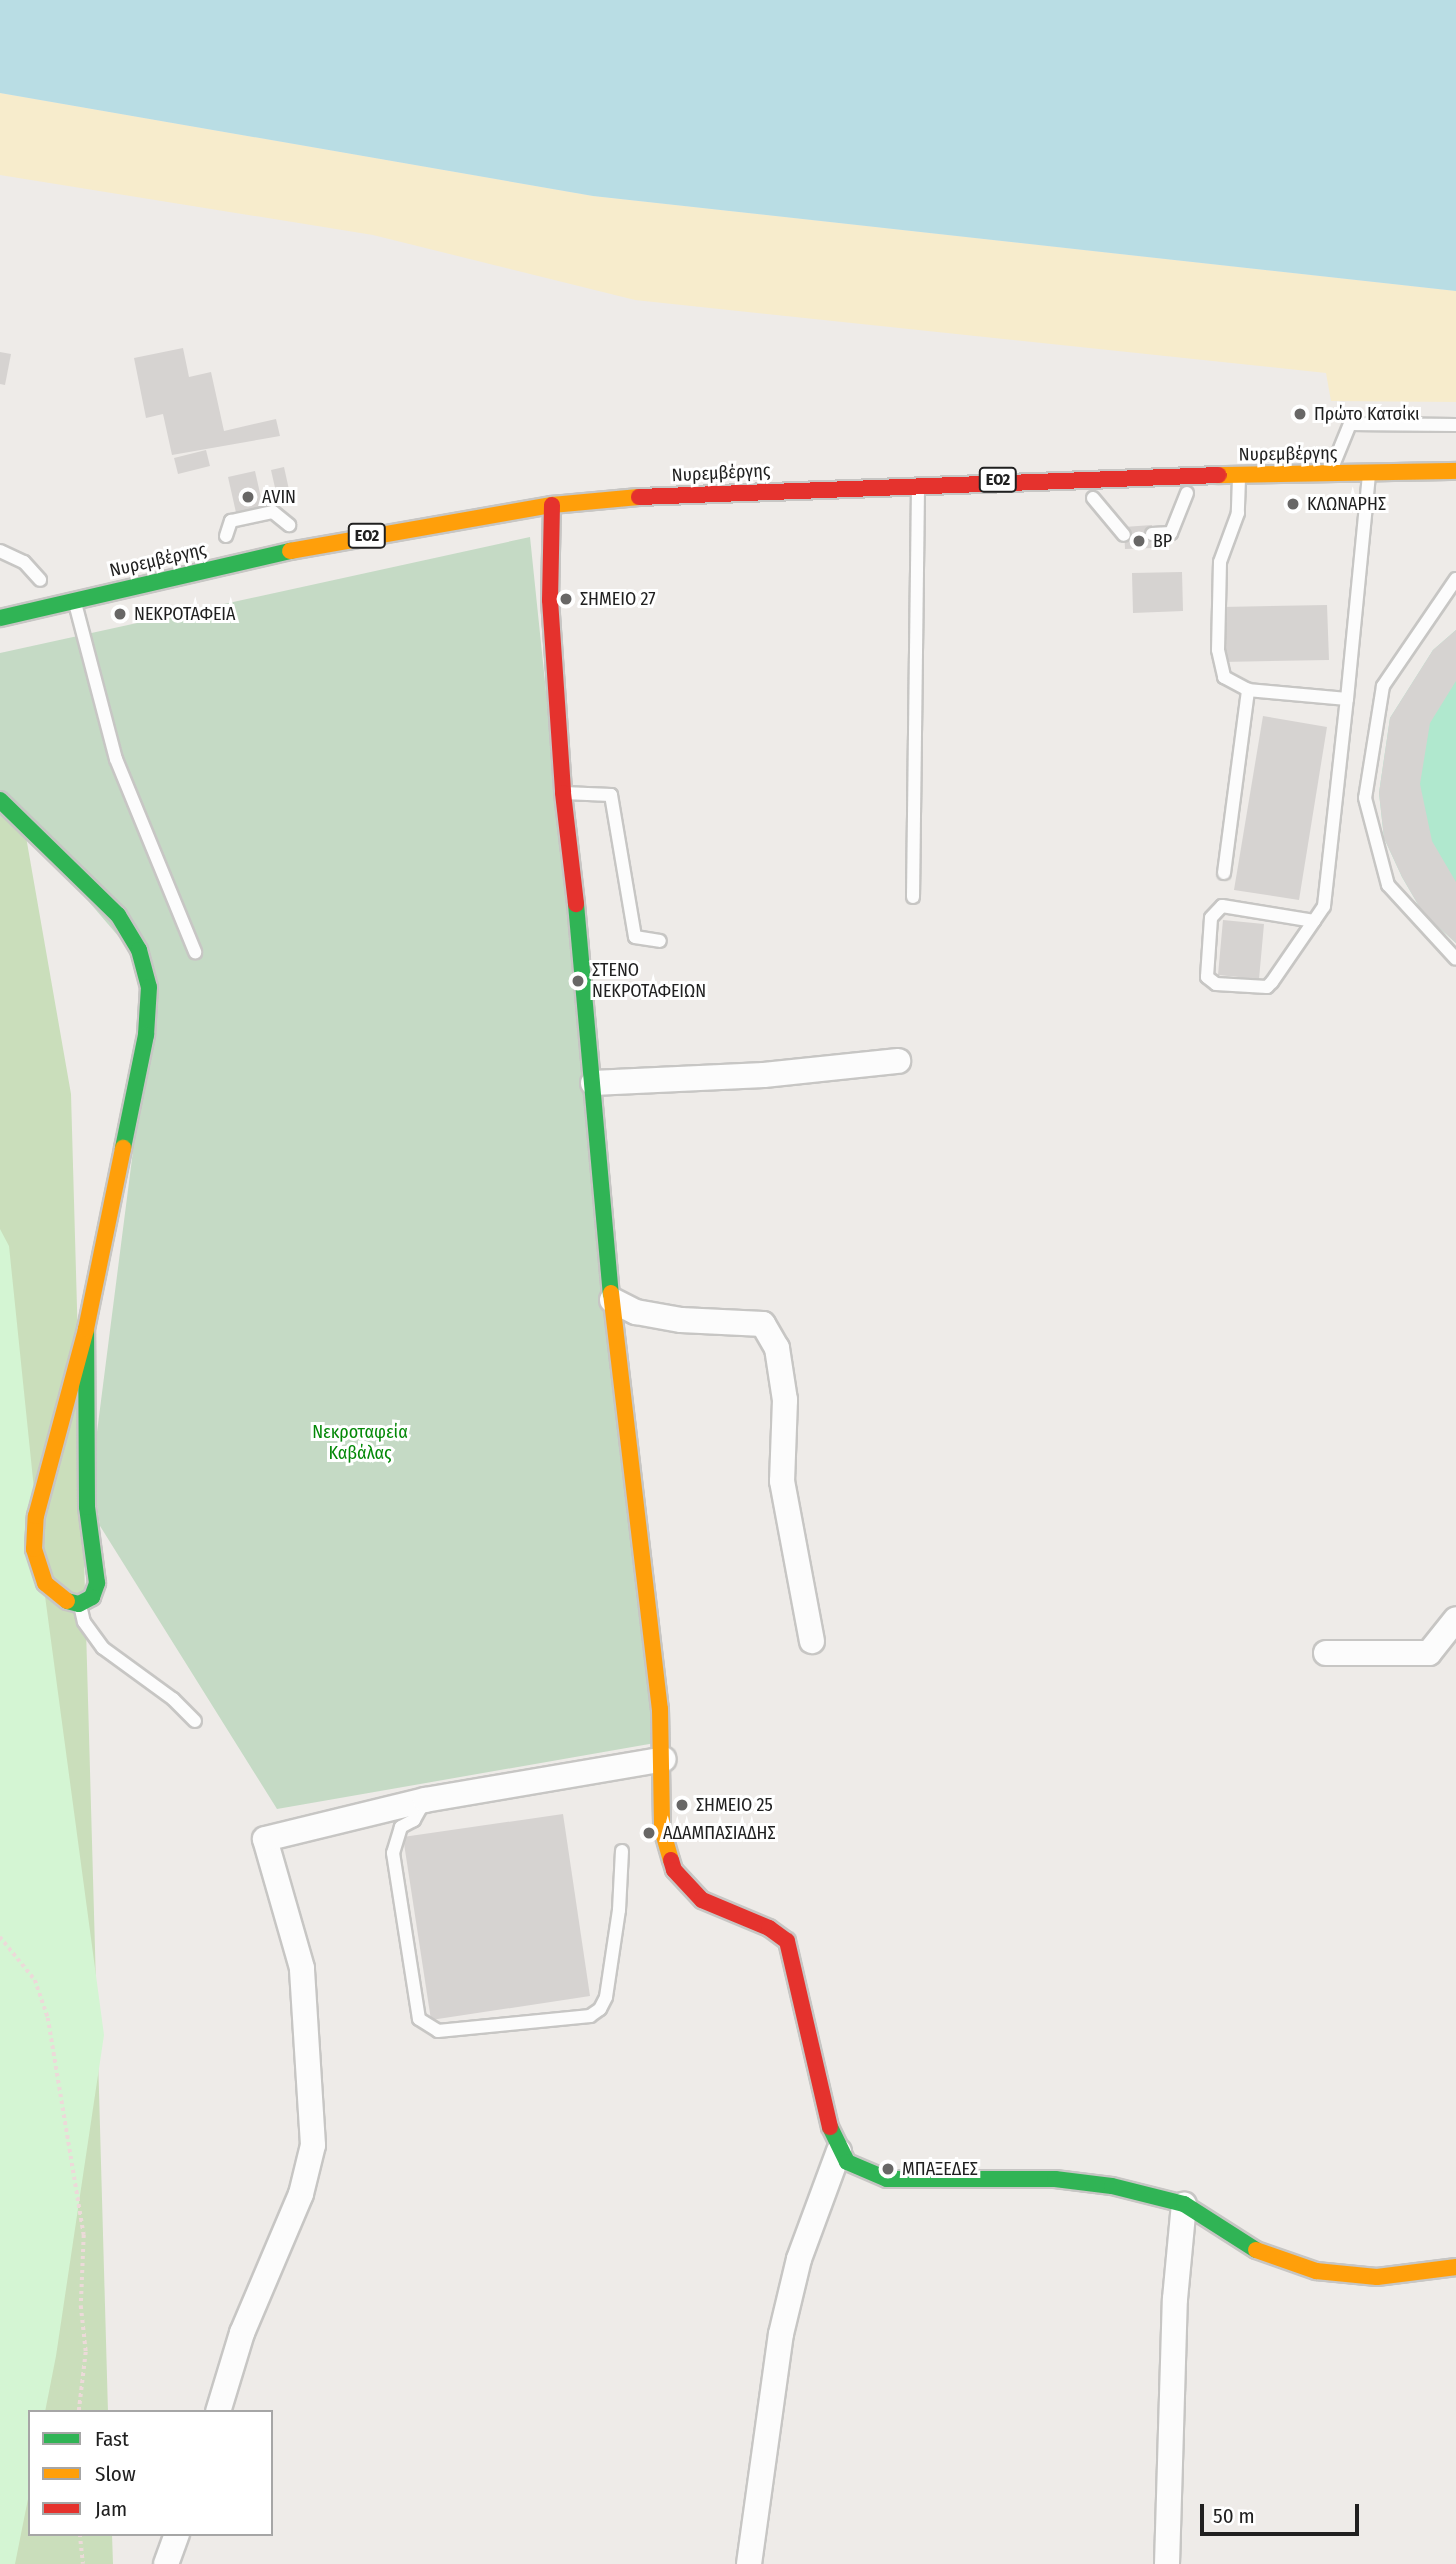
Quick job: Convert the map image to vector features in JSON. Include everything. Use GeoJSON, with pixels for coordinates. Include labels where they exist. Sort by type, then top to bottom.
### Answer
{"type":"FeatureCollection","features":[{"type":"Feature","properties":{"kind":"street","name":"Νυρεμβέργης"},"geometry":{"type":"LineString","coordinates":[[0,618],[302,548],[552,505],[677,493],[918,483],[1456,471]]}},
{"type":"Feature","properties":{"kind":"street"},"geometry":{"type":"LineString","coordinates":[[552,505],[550,600],[563,793],[612,1300],[664,1759],[662,1829],[674,1870],[702,1900],[769,1928],[787,1941],[802,1988],[824,2115],[839,2151],[847,2162],[887,2179],[1055,2179],[1112,2186],[1184,2204],[1264,2255],[1316,2271],[1377,2277],[1456,2267]]}},
{"type":"Feature","properties":{"kind":"street"},"geometry":{"type":"LineString","coordinates":[[0,800],[118,915],[139,950],[149,987],[146,1035],[86,1329],[49,1454],[34,1549],[45,1583],[61,1600],[79,1604],[92,1597],[97,1583],[87,1507],[86,1329]]}},
{"type":"Feature","properties":{"kind":"street"},"geometry":{"type":"LineString","coordinates":[[593,1083],[764,1075],[898,1061]]}},
{"type":"Feature","properties":{"kind":"street"},"geometry":{"type":"LineString","coordinates":[[612,1300],[636,1312],[681,1320],[763,1324],[768,1332],[777,1348],[783,1387],[782,1481],[812,1641]]}},
{"type":"Feature","properties":{"kind":"street"},"geometry":{"type":"LineString","coordinates":[[1326,1653],[1429,1653],[1456,1619]]}},
{"type":"Feature","properties":{"kind":"street"},"geometry":{"type":"LineString","coordinates":[[219,2410],[242,2333],[301,2194],[313,2145],[302,1968],[265,1839],[425,1800],[664,1759]]}},
{"type":"Feature","properties":{"kind":"street"},"geometry":{"type":"LineString","coordinates":[[749,2564],[781,2334],[799,2259],[839,2151]]}},
{"type":"Feature","properties":{"kind":"street"},"geometry":{"type":"LineString","coordinates":[[1167,2564],[1175,2299],[1184,2204]]}},
{"type":"Feature","properties":{"kind":"street"},"geometry":{"type":"LineString","coordinates":[[166,2564],[176,2536]]}},
{"type":"Feature","properties":{"kind":"lane"},"geometry":{"type":"LineString","coordinates":[[1329,473],[1349,424],[1456,425]]}},
{"type":"Feature","properties":{"kind":"lane"},"geometry":{"type":"LineString","coordinates":[[1314,921],[1222,906],[1211,918],[1207,977],[1216,984],[1267,987],[1314,921],[1324,906],[1369,472]]}},
{"type":"Feature","properties":{"kind":"lane"},"geometry":{"type":"LineString","coordinates":[[1240,475],[1238,513],[1220,562],[1218,650],[1224,677],[1248,690],[1347,699]]}},
{"type":"Feature","properties":{"kind":"lane"},"geometry":{"type":"LineString","coordinates":[[913,897],[918,483]]}},
{"type":"Feature","properties":{"kind":"lane"},"geometry":{"type":"LineString","coordinates":[[1152,534],[1171,533],[1187,493]]}},
{"type":"Feature","properties":{"kind":"lane"},"geometry":{"type":"LineString","coordinates":[[1093,498],[1124,535]]}},
{"type":"Feature","properties":{"kind":"lane"},"geometry":{"type":"LineString","coordinates":[[226,536],[231,521],[273,512],[289,525]]}},
{"type":"Feature","properties":{"kind":"lane"},"geometry":{"type":"LineString","coordinates":[[0,551],[23,562],[40,580]]}},
{"type":"Feature","properties":{"kind":"lane"},"geometry":{"type":"LineString","coordinates":[[1456,579],[1383,686],[1365,798],[1388,885],[1456,959]]}},
{"type":"Feature","properties":{"kind":"lane"},"geometry":{"type":"LineString","coordinates":[[74,600],[116,759],[195,952]]}},
{"type":"Feature","properties":{"kind":"lane"},"geometry":{"type":"LineString","coordinates":[[1224,873],[1248,690]]}},
{"type":"Feature","properties":{"kind":"lane"},"geometry":{"type":"LineString","coordinates":[[563,793],[611,795],[635,937],[660,941]]}},
{"type":"Feature","properties":{"kind":"lane"},"geometry":{"type":"LineString","coordinates":[[79,1604],[85,1622],[103,1648],[173,1699],[195,1721]]}},
{"type":"Feature","properties":{"kind":"lane"},"geometry":{"type":"LineString","coordinates":[[425,1800],[414,1820],[401,1827],[393,1853],[419,2019],[438,2031],[590,2016],[600,2009],[607,1997],[619,1910],[622,1850]]}},
{"type":"Feature","properties":{"kind":"path"},"geometry":{"type":"LineString","coordinates":[[0,1937],[35,1979],[48,2018],[84,2235],[81,2306],[86,2352],[79,2410]]}},
{"type":"Feature","properties":{"kind":"path"},"geometry":{"type":"LineString","coordinates":[[80,2536],[83,2564]]}},
{"type":"Feature","properties":{"kind":"green space","name":"Νεκροταφεία Καβάλας"},"geometry":{"type":"Polygon","coordinates":[[[530,537],[655,1743],[277,1809],[100,1526],[92,1471],[155,979],[0,798],[0,653],[530,537]]]}},
{"type":"Feature","properties":{"kind":"green space"},"geometry":{"type":"Polygon","coordinates":[[[1456,630],[1456,943],[1423,913],[1402,877],[1384,838],[1379,793],[1390,718],[1433,650],[1456,630]]]}},
{"type":"Feature","properties":{"kind":"green space"},"geometry":{"type":"Polygon","coordinates":[[[0,688],[71,1094],[108,2410],[28,2410],[28,2536],[112,2536],[113,2564],[0,2564],[0,688]]]}},
{"type":"Feature","properties":{"kind":"green space"},"geometry":{"type":"Polygon","coordinates":[[[0,1229],[9,1246],[45,1596],[104,2035],[56,2356],[45,2410],[28,2410],[28,2499],[15,2564],[0,2564],[0,1229]]]}},
{"type":"Feature","properties":{"kind":"sand"},"geometry":{"type":"Polygon","coordinates":[[[0,93],[593,196],[1456,291],[1456,402],[1331,401],[1326,373],[635,300],[373,235],[0,175],[0,93]]]}},
{"type":"Feature","properties":{"kind":"water"},"geometry":{"type":"Polygon","coordinates":[[[0,0],[1456,0],[1456,291],[593,196],[0,93],[0,0]]]}},
{"type":"Feature","properties":{"kind":"building"},"geometry":{"type":"Polygon","coordinates":[[[183,348],[189,377],[211,372],[224,431],[276,419],[280,436],[172,455],[163,414],[146,418],[134,358],[183,348]]]}},
{"type":"Feature","properties":{"kind":"building"},"geometry":{"type":"Polygon","coordinates":[[[0,352],[11,354],[5,385],[0,384],[0,352]]]}},
{"type":"Feature","properties":{"kind":"building"},"geometry":{"type":"Polygon","coordinates":[[[206,450],[210,466],[178,474],[174,458],[206,450]]]}},
{"type":"Feature","properties":{"kind":"building"},"geometry":{"type":"Polygon","coordinates":[[[284,467],[291,499],[278,501],[271,470],[284,467]]]}},
{"type":"Feature","properties":{"kind":"building"},"geometry":{"type":"Polygon","coordinates":[[[255,471],[264,511],[237,517],[228,477],[255,471]]]}},
{"type":"Feature","properties":{"kind":"building"},"geometry":{"type":"Polygon","coordinates":[[[1152,525],[1153,548],[1125,549],[1124,527],[1152,525]]]}},
{"type":"Feature","properties":{"kind":"building"},"geometry":{"type":"Polygon","coordinates":[[[1182,572],[1183,611],[1133,613],[1132,573],[1182,572]]]}},
{"type":"Feature","properties":{"kind":"building"},"geometry":{"type":"Polygon","coordinates":[[[1327,605],[1329,660],[1222,662],[1221,607],[1327,605]]]}},
{"type":"Feature","properties":{"kind":"building"},"geometry":{"type":"Polygon","coordinates":[[[1456,630],[1456,681],[1430,723],[1420,784],[1432,841],[1456,882],[1456,943],[1423,913],[1402,877],[1384,838],[1379,793],[1390,718],[1433,650],[1456,630]]]}},
{"type":"Feature","properties":{"kind":"building"},"geometry":{"type":"Polygon","coordinates":[[[1263,716],[1327,727],[1299,900],[1234,890],[1263,716]]]}},
{"type":"Feature","properties":{"kind":"building"},"geometry":{"type":"Polygon","coordinates":[[[1223,920],[1264,924],[1259,979],[1218,975],[1223,920]]]}},
{"type":"Feature","properties":{"kind":"building"},"geometry":{"type":"Polygon","coordinates":[[[563,1814],[590,1996],[431,2020],[403,1837],[563,1814]]]}},
{"type":"Feature","properties":{"kind":"traffic: fast"},"geometry":{"type":"LineString","coordinates":[[0,618],[290,551]]}},
{"type":"Feature","properties":{"kind":"traffic: fast"},"geometry":{"type":"LineString","coordinates":[[0,800],[118,915],[139,950],[149,987],[146,1035],[123,1148]]}},
{"type":"Feature","properties":{"kind":"traffic: fast"},"geometry":{"type":"LineString","coordinates":[[576,904],[611,1293]]}},
{"type":"Feature","properties":{"kind":"traffic: fast"},"geometry":{"type":"LineString","coordinates":[[67,1601],[79,1604],[92,1597],[97,1583],[87,1507],[86,1329]]}},
{"type":"Feature","properties":{"kind":"traffic: fast"},"geometry":{"type":"LineString","coordinates":[[830,2127],[847,2162],[887,2179],[1055,2179],[1112,2186],[1184,2204],[1256,2250]]}},
{"type":"Feature","properties":{"kind":"traffic: slow"},"geometry":{"type":"LineString","coordinates":[[1219,475],[1456,471]]}},
{"type":"Feature","properties":{"kind":"traffic: slow"},"geometry":{"type":"LineString","coordinates":[[290,551],[552,505],[639,497]]}},
{"type":"Feature","properties":{"kind":"traffic: slow"},"geometry":{"type":"LineString","coordinates":[[67,1601],[45,1583],[34,1549],[36,1516],[86,1329],[123,1148]]}},
{"type":"Feature","properties":{"kind":"traffic: slow"},"geometry":{"type":"LineString","coordinates":[[611,1293],[660,1709],[662,1829],[671,1860]]}},
{"type":"Feature","properties":{"kind":"traffic: slow"},"geometry":{"type":"LineString","coordinates":[[1256,2250],[1316,2271],[1377,2277],[1456,2267]]}},
{"type":"Feature","properties":{"kind":"traffic: jam"},"geometry":{"type":"LineString","coordinates":[[639,497],[1219,475]]}},
{"type":"Feature","properties":{"kind":"traffic: jam"},"geometry":{"type":"LineString","coordinates":[[552,505],[550,600],[563,793],[576,904]]}},
{"type":"Feature","properties":{"kind":"traffic: jam"},"geometry":{"type":"LineString","coordinates":[[671,1860],[674,1870],[702,1900],[769,1928],[787,1941],[830,2127]]}},
{"type":"Feature","properties":{"kind":"place","name":"Πρώτο Κατσίκι"},"geometry":{"type":"Point","coordinates":[1300,414]}},
{"type":"Feature","properties":{"kind":"place","name":"AVIN"},"geometry":{"type":"Point","coordinates":[248,497]}},
{"type":"Feature","properties":{"kind":"place","name":"ΚΛΩΝΑΡΗΣ"},"geometry":{"type":"Point","coordinates":[1293,504]}},
{"type":"Feature","properties":{"kind":"place","name":"BP"},"geometry":{"type":"Point","coordinates":[1139,541]}},
{"type":"Feature","properties":{"kind":"place","name":"ΣΗΜΕΙΟ 27"},"geometry":{"type":"Point","coordinates":[566,599]}},
{"type":"Feature","properties":{"kind":"place","name":"ΝΕΚΡΟΤΑΦΕΙΑ"},"geometry":{"type":"Point","coordinates":[120,614]}},
{"type":"Feature","properties":{"kind":"place","name":"ΣΤΕΝΟ ΝΕΚΡΟΤΑΦΕΙΩΝ"},"geometry":{"type":"Point","coordinates":[578,981]}},
{"type":"Feature","properties":{"kind":"place","name":"ΣΗΜΕΙΟ 25"},"geometry":{"type":"Point","coordinates":[682,1805]}},
{"type":"Feature","properties":{"kind":"place","name":"ΑΔΑΜΠΑΣΙΑΔΗΣ"},"geometry":{"type":"Point","coordinates":[649,1833]}},
{"type":"Feature","properties":{"kind":"place","name":"ΜΠΑΞΕΔΕΣ"},"geometry":{"type":"Point","coordinates":[888,2169]}}]}
